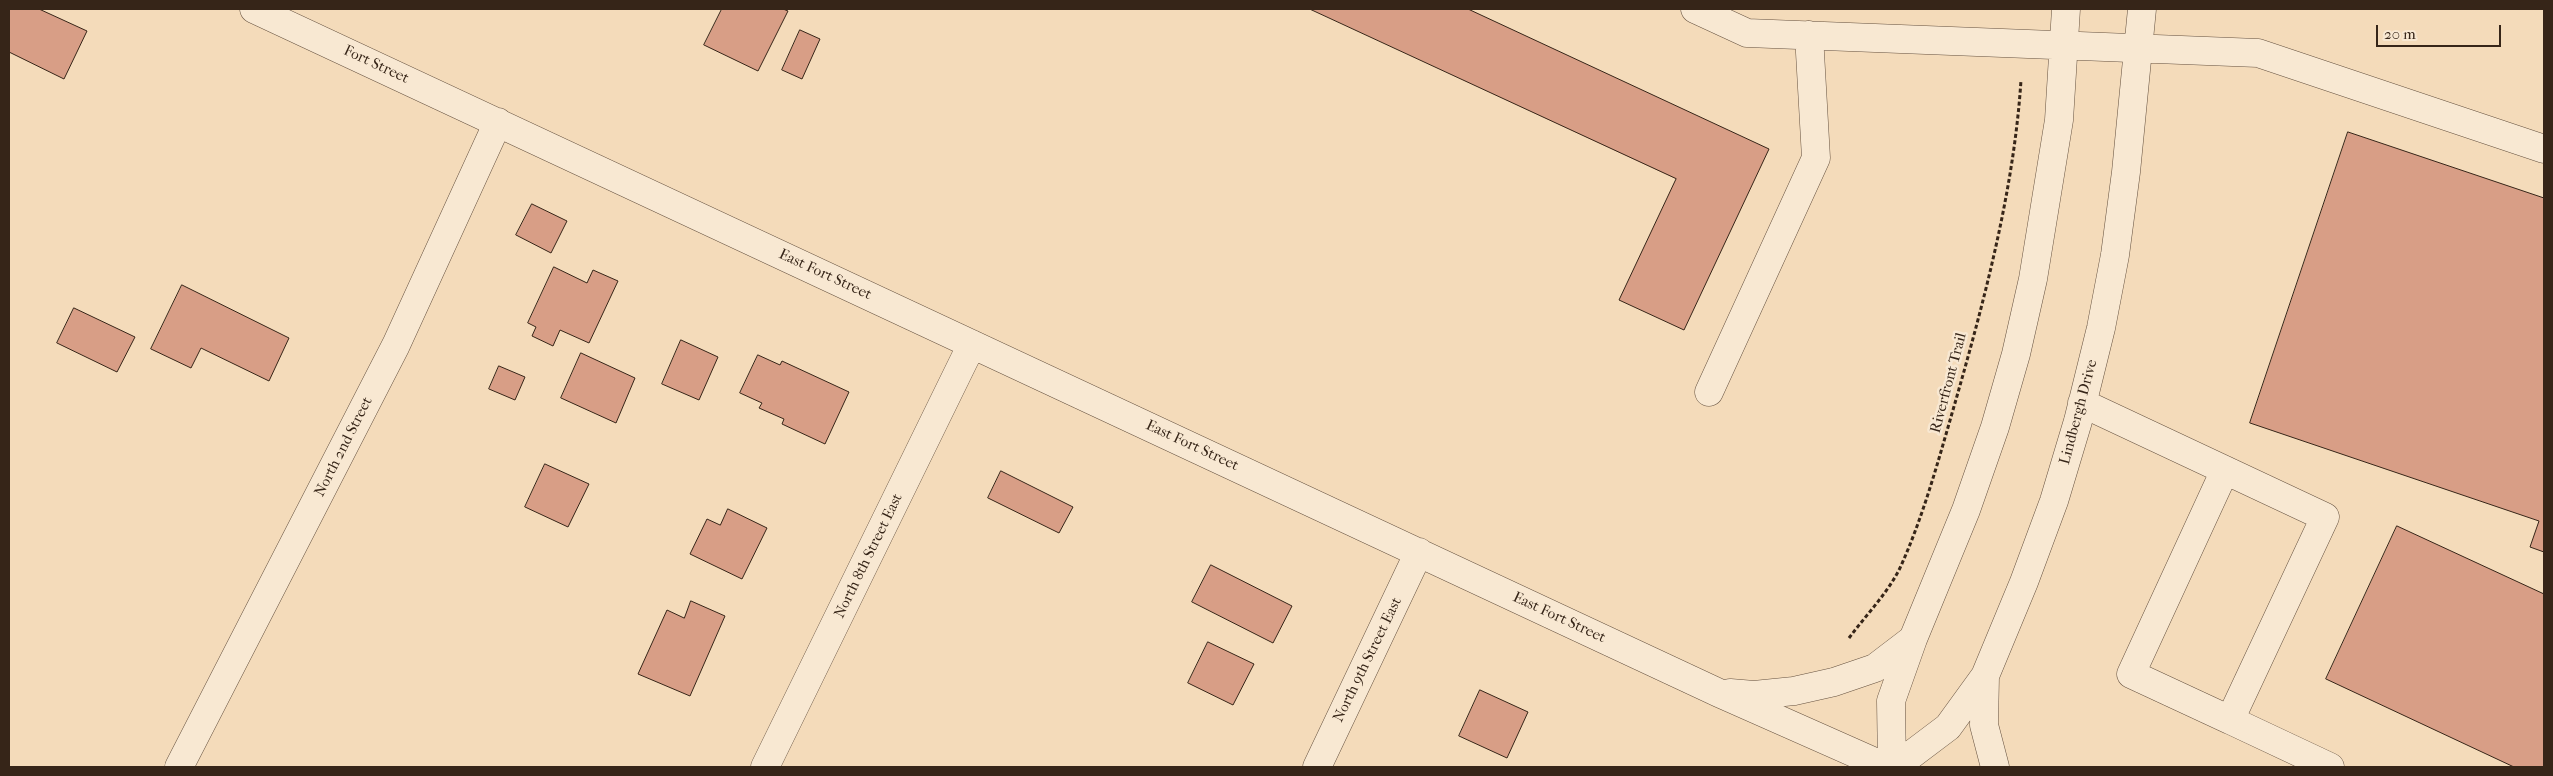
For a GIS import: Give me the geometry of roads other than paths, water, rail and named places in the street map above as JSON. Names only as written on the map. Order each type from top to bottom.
[{"type":"street","name":"Fort Street","points":[[254,9],[498,122]]},
{"type":"street","points":[[1695,9],[1747,33],[2258,53],[2544,149]]},
{"type":"street","name":"Lindbergh Drive","points":[[1894,767],[1891,701],[1913,639],[1966,510],[1995,427],[2016,354],[2033,279],[2059,120],[2066,9]]},
{"type":"street","name":"Lindbergh Drive","points":[[1894,767],[1948,727],[1985,676],[2024,582],[2054,501],[2101,328],[2116,255],[2142,9]]},
{"type":"street","points":[[1709,392],[1816,158],[1809,35]]},
{"type":"street","name":"East Fort Street","points":[[498,122],[1719,693],[1886,767]]},
{"type":"street","name":"North 2nd Street","points":[[179,767],[396,345],[498,122]]},
{"type":"street","name":"North 8th Street East","points":[[765,767],[972,344]]},
{"type":"street","points":[[2082,403],[2325,516],[2230,720]]},
{"type":"street","points":[[2225,470],[2131,674],[2330,767]]},
{"type":"street","name":"North 9th Street East","points":[[1317,767],[1419,552]]},
{"type":"street","points":[[1719,693],[1754,694],[1794,691],[1834,682],[1874,668],[1913,639]]},
{"type":"street","points":[[1985,676],[1984,725],[1995,767]]}]
